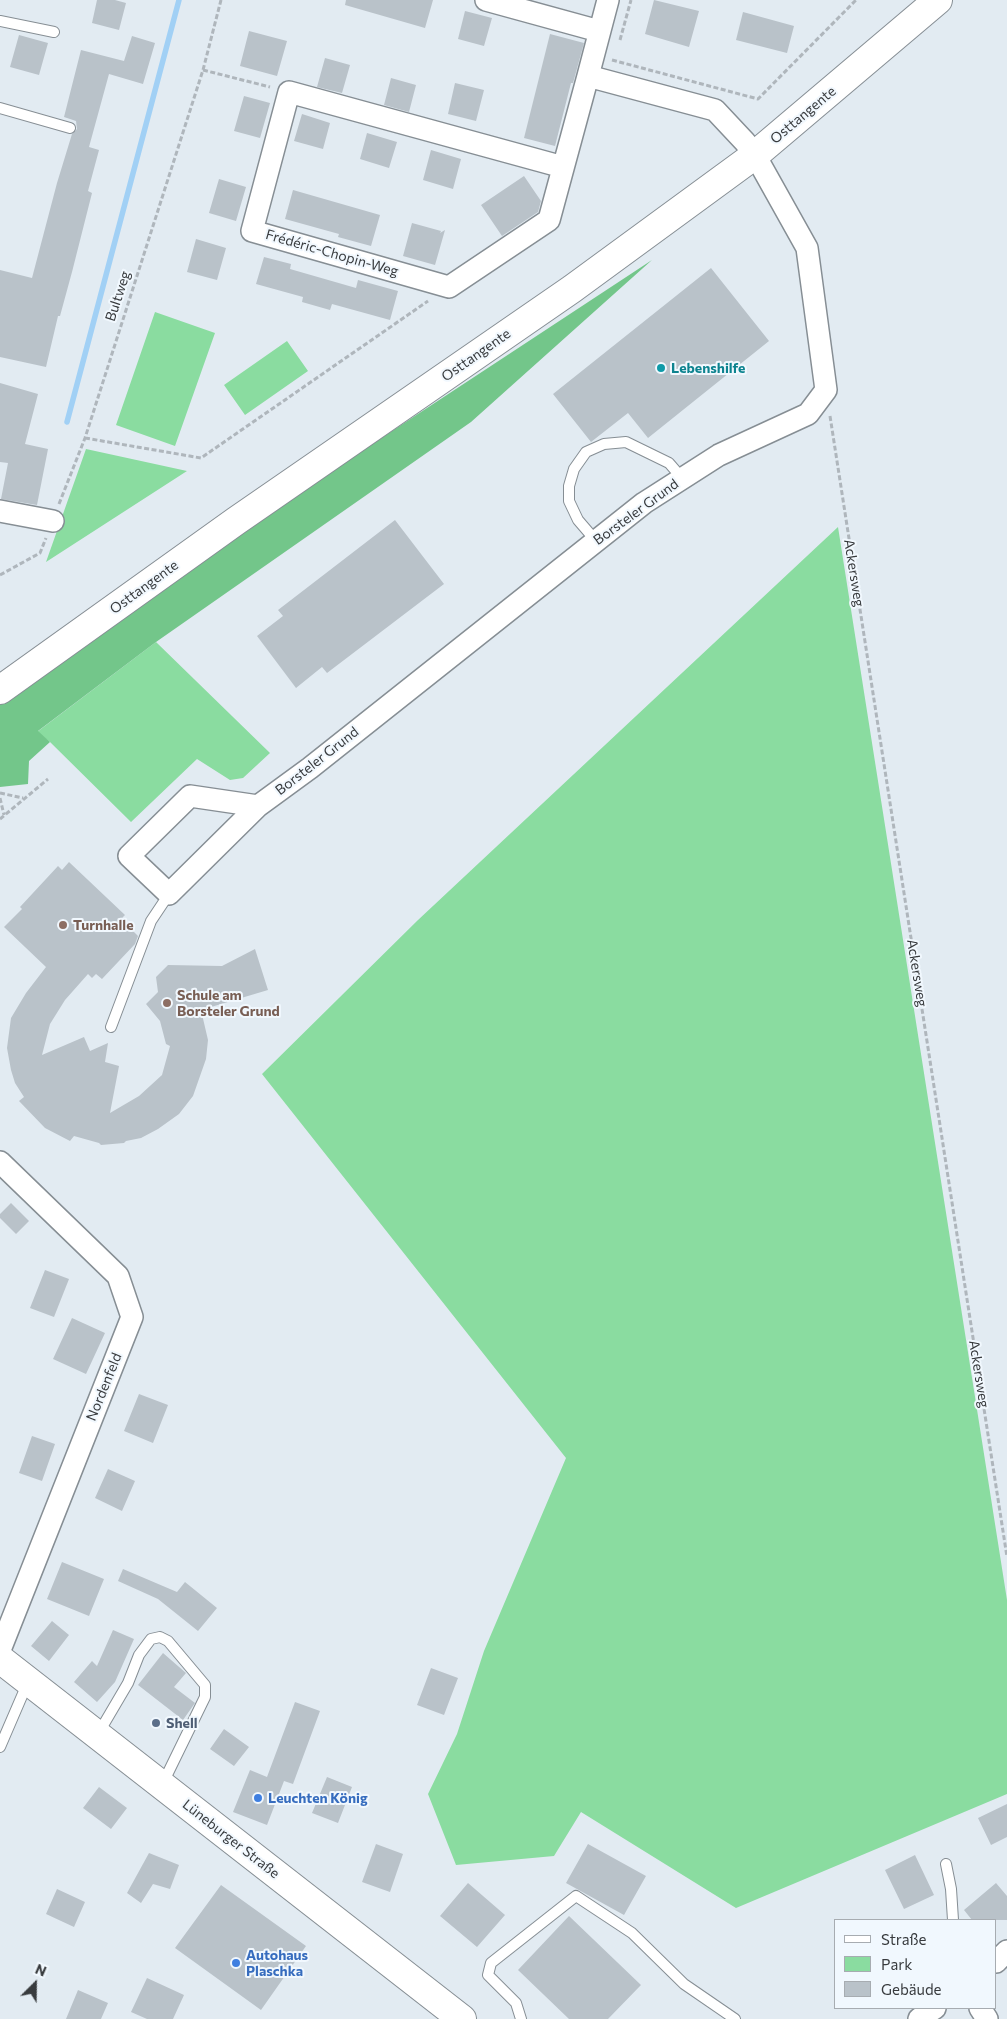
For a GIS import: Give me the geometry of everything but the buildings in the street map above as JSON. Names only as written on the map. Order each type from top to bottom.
[{"type":"main road","name":"Osttangente","points":[[0,690],[236,521],[572,289],[755,155],[938,0]]},
{"type":"main road","name":"Lüneburger Straße","points":[[0,1659],[462,2019]]},
{"type":"street","points":[[486,0],[599,31]]},
{"type":"street","points":[[449,286],[549,220],[608,0]]},
{"type":"street","points":[[589,71],[715,110],[755,155],[807,248],[826,390]]},
{"type":"street","points":[[289,92],[564,167]]},
{"type":"street","name":"Frédéric-Chopin-Weg","points":[[289,92],[252,231],[449,286]]},
{"type":"street","name":"Borsteler Grund","points":[[169,894],[258,806],[310,768],[644,503],[719,455],[808,414],[826,390]]},
{"type":"street","points":[[0,511],[53,520]]},
{"type":"street","points":[[169,894],[129,856],[190,796],[258,806]]},
{"type":"street","name":"Nordenfeld","points":[[0,1162],[118,1276],[132,1316],[0,1650]]},
{"type":"street","points":[[997,1961],[1007,1951]]},
{"type":"street","points":[[919,2019],[934,2009]]},
{"type":"lane","points":[[0,21],[54,32]]},
{"type":"lane","points":[[0,108],[70,128]]},
{"type":"lane","points":[[596,541],[578,520],[569,501],[569,486],[574,469],[586,452],[604,444],[626,442],[669,463],[682,478]]},
{"type":"lane","points":[[111,1027],[151,921],[169,894]]},
{"type":"lane","points":[[97,1734],[128,1683],[139,1655],[150,1639],[160,1637],[168,1641],[205,1685],[205,1697],[162,1785]]},
{"type":"lane","points":[[0,1747],[28,1681]]},
{"type":"lane","points":[[946,1864],[951,1889],[953,1919]]},
{"type":"lane","points":[[521,2019],[516,2003],[488,1975],[491,1963],[576,1896],[632,1933],[684,1984],[735,2019]]},
{"type":"path","name":"Bultweg","points":[[0,574],[40,553],[53,520],[84,438],[203,70],[221,0]]},
{"type":"path","points":[[619,42],[631,0]]},
{"type":"path","points":[[589,71],[614,60],[758,99],[856,0]]},
{"type":"path","points":[[203,70],[289,92]]},
{"type":"path","points":[[84,438],[201,458],[449,286]]},
{"type":"path","name":"Ackersweg","points":[[826,390],[1007,1557]]},
{"type":"path","points":[[0,819],[48,779]]},
{"type":"path","points":[[0,792],[23,798]]},
{"type":"path","points":[[0,798],[4,815]]},
{"type":"green space","points":[[652,260],[471,422],[156,642],[38,731],[50,742],[29,761],[28,784],[0,787],[0,705],[7,699],[123,608]]},
{"type":"green space","points":[[155,312],[215,333],[175,446],[116,425]]},
{"type":"green space","points":[[287,341],[308,371],[245,415],[224,385]]},
{"type":"green space","points":[[86,449],[187,471],[46,562]]},
{"type":"green space","points":[[838,527],[1007,1600],[1007,1794],[736,1908],[581,1812],[554,1856],[456,1865],[428,1794],[457,1734],[484,1651],[566,1458],[262,1074],[418,920]]},
{"type":"green space","points":[[156,642],[270,753],[243,778],[230,780],[197,759],[131,822],[50,742],[37,732]]},
{"type":"waterway","points":[[67,422],[179,0]]},
{"type":"place","name":"Lebenshilfe","points":[[661,368]]},
{"type":"place","name":"Turnhalle","points":[[63,925]]},
{"type":"place","name":"Schule am Borsteler Grund","points":[[167,1003]]},
{"type":"place","name":"Shell","points":[[156,1723]]},
{"type":"place","name":"Leuchten König","points":[[258,1798]]},
{"type":"place","name":"Autohaus Plaschka","points":[[236,1963]]}]
